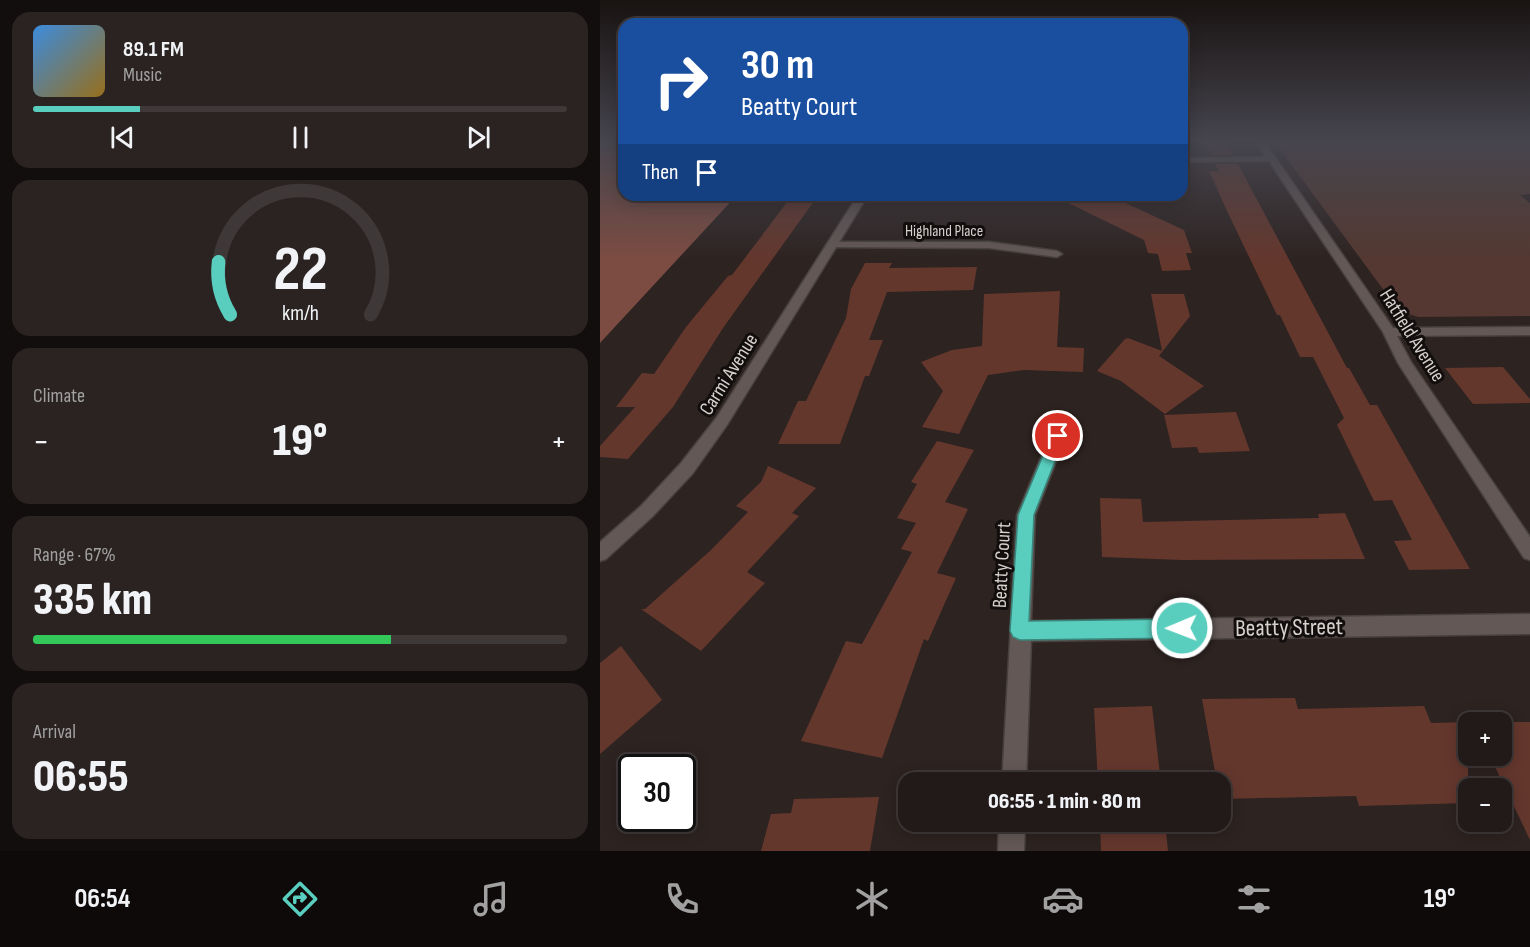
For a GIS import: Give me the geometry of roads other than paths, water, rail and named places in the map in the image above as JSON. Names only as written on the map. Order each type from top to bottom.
[{"type":"street","name":"Hatfield Avenue","points":[[1287,181],[1389,332],[1405,363],[1530,552]]},
{"type":"street","name":"Carmi Avenue","points":[[600,553],[647,511],[687,468],[722,421],[859,201]]},
{"type":"street","name":"Highland Place","points":[[831,245],[989,245],[1057,254]]},
{"type":"street","points":[[1389,332],[1530,331]]},
{"type":"street","name":"Beatty Court","points":[[1020,631],[1026,515],[1058,436]]},
{"type":"street","name":"Beatty Street","points":[[1020,631],[1530,624]]},
{"type":"street","points":[[1014,772],[1020,631]]},
{"type":"street","points":[[1011,851],[1012,832]]}]
